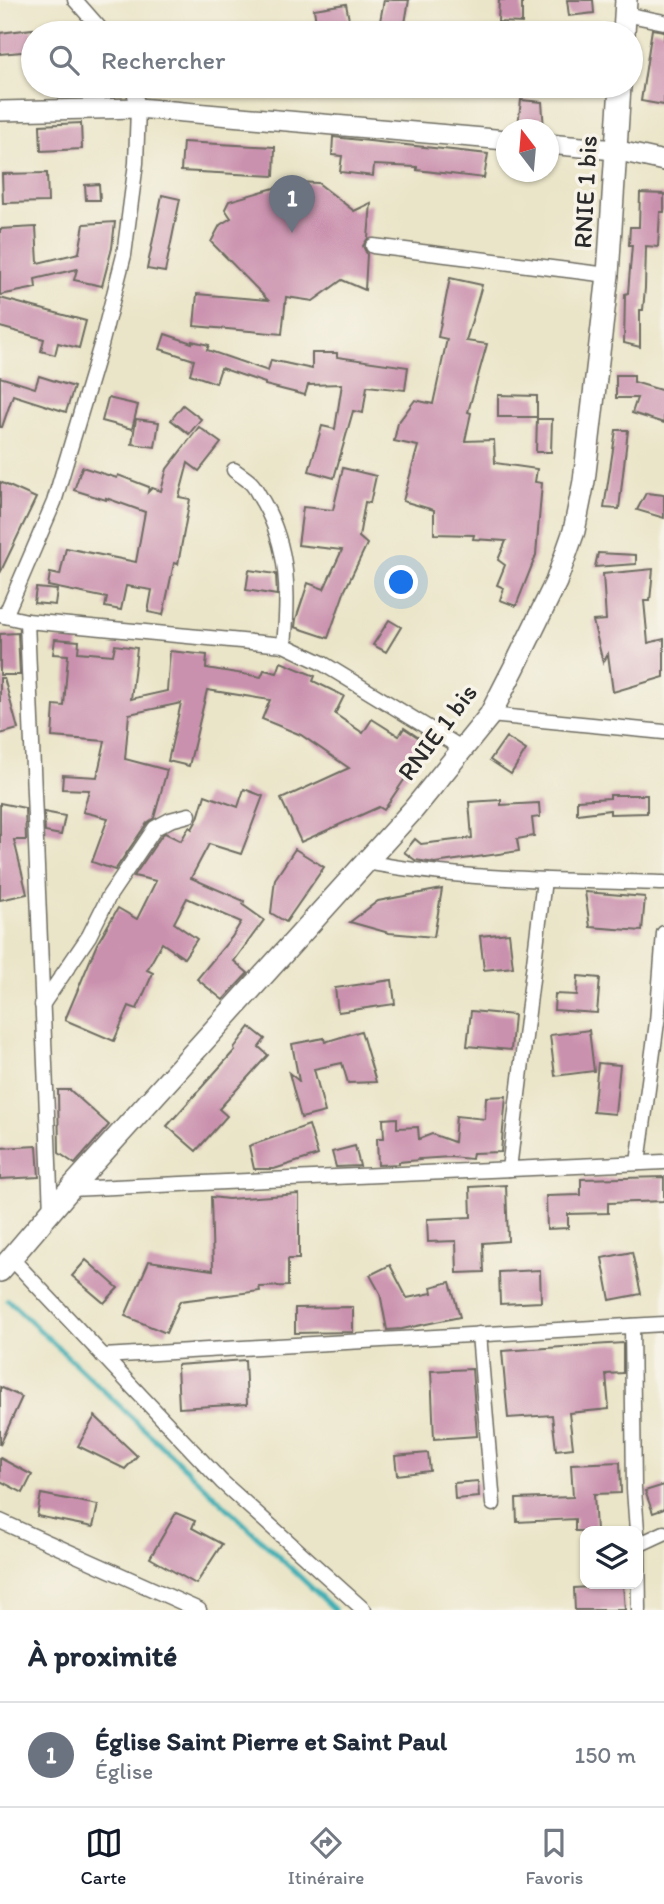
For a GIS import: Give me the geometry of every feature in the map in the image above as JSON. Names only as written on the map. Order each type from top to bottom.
[{"type":"main road","name":"RNIE 1 bis","points":[[6,1265],[70,1189],[413,810],[490,715],[556,582],[573,531],[584,481],[608,275],[619,98]]},
{"type":"street","points":[[75,0],[93,21]]},
{"type":"street","points":[[625,16],[664,22]]},
{"type":"street","points":[[136,98],[138,108],[136,163],[124,255],[101,345],[54,502],[3,616],[27,621],[284,645],[322,663],[463,749]]},
{"type":"street","points":[[0,111],[138,108],[496,139]]},
{"type":"street","points":[[559,145],[615,150],[664,161]]},
{"type":"street","points":[[373,246],[608,275]]},
{"type":"street","points":[[233,470],[252,484],[278,533],[287,572],[284,645]]},
{"type":"street","points":[[27,621],[51,1212]]},
{"type":"street","points":[[490,715],[664,732]]},
{"type":"street","points":[[42,1005],[89,936],[109,896],[155,828],[170,820],[189,815]]},
{"type":"street","points":[[366,862],[462,876],[664,883]]},
{"type":"street","points":[[509,1169],[544,880]]},
{"type":"street","points":[[638,1163],[657,1022],[664,933]]},
{"type":"street","points":[[70,1189],[664,1162]]},
{"type":"street","points":[[6,1265],[103,1356],[222,1482],[364,1610]]},
{"type":"street","points":[[103,1356],[664,1324]]},
{"type":"street","points":[[632,1326],[637,1526]]},
{"type":"street","points":[[479,1334],[493,1504]]},
{"type":"street","points":[[0,1521],[199,1610]]},
{"type":"street","points":[[643,1541],[664,1533]]},
{"type":"street","points":[[639,1589],[639,1610]]},
{"type":"building","points":[[384,0],[409,0],[405,21],[380,21]]},
{"type":"building","points":[[499,0],[522,0],[522,21],[498,21]]},
{"type":"building","points":[[567,0],[593,0],[594,13],[569,16]]},
{"type":"building","points":[[346,4],[349,21],[316,21],[314,9]]},
{"type":"building","points":[[652,29],[664,31],[664,105],[641,101]]},
{"type":"building","points":[[21,30],[21,52],[0,54],[0,33]]},
{"type":"building","points":[[521,100],[542,102],[543,119],[519,119]]},
{"type":"building","points":[[81,123],[82,149],[41,151],[40,125]]},
{"type":"building","points":[[333,137],[488,154],[484,178],[417,170],[417,167],[374,165],[373,176],[340,172],[342,156],[332,155]]},
{"type":"building","points":[[183,142],[275,147],[274,176],[181,171]]},
{"type":"building","points":[[47,173],[48,202],[3,203],[2,174]]},
{"type":"building","points":[[295,182],[318,183],[354,211],[371,203],[368,238],[363,246],[367,254],[365,290],[342,280],[313,301],[286,297],[282,334],[194,326],[197,294],[268,300],[211,242],[220,225],[231,218],[225,209],[229,201]]},
{"type":"building","points":[[99,184],[100,200],[86,200],[85,185]]},
{"type":"building","points":[[640,193],[664,194],[664,212],[660,212],[658,247],[646,246],[643,310],[640,310],[640,347],[624,343],[625,294],[628,293],[632,245],[629,245],[630,227],[639,227]]},
{"type":"building","points":[[162,195],[180,199],[165,272],[147,269]]},
{"type":"building","points":[[115,222],[112,248],[102,286],[74,280],[77,269],[35,279],[36,288],[0,295],[0,229],[36,227],[38,263],[79,253],[84,224]]},
{"type":"building","points":[[450,278],[482,285],[466,341],[487,344],[468,412],[471,413],[465,441],[494,440],[495,463],[537,469],[535,482],[542,483],[536,555],[516,606],[500,600],[504,588],[497,585],[505,565],[498,560],[506,541],[473,539],[474,535],[434,534],[434,510],[403,501],[418,446],[394,441],[398,423],[415,400],[433,404],[447,339],[438,337]]},
{"type":"building","points":[[0,298],[86,321],[79,348],[58,343],[55,355],[41,351],[44,339],[0,327]]},
{"type":"building","points":[[165,334],[192,343],[209,345],[207,350],[268,371],[271,360],[312,369],[312,353],[337,353],[337,357],[408,367],[405,390],[367,386],[363,413],[353,411],[334,478],[309,471],[322,426],[335,429],[342,384],[308,385],[305,395],[265,385],[221,368],[216,383],[190,374],[194,360],[160,349]]},
{"type":"building","points":[[616,375],[634,375],[634,382],[664,391],[664,423],[632,413],[637,398],[616,398]]},
{"type":"building","points":[[39,376],[74,387],[66,412],[13,395],[0,427],[0,377],[35,388]]},
{"type":"building","points":[[498,395],[537,396],[537,417],[498,417]]},
{"type":"building","points":[[108,398],[138,405],[132,429],[102,421]]},
{"type":"building","points":[[183,405],[201,419],[189,434],[171,420]]},
{"type":"building","points":[[136,419],[159,422],[155,447],[132,444]]},
{"type":"building","points":[[537,419],[552,419],[551,452],[536,452]]},
{"type":"building","points":[[199,427],[221,443],[199,471],[188,463],[179,497],[190,499],[178,564],[174,563],[163,615],[148,612],[152,590],[126,586],[121,610],[105,607],[107,598],[48,586],[50,573],[60,575],[66,548],[136,562],[145,512],[74,490],[82,467],[117,478],[118,475],[149,487],[148,492],[152,488],[161,491],[167,469]]},
{"type":"building","points":[[616,430],[628,430],[619,509],[604,508]]},
{"type":"building","points":[[343,468],[376,476],[370,503],[365,502],[359,537],[367,544],[345,590],[328,638],[295,627],[296,619],[308,583],[324,589],[342,550],[298,545],[303,507],[333,510]]},
{"type":"building","points":[[0,482],[36,498],[0,573]]},
{"type":"building","points":[[646,493],[664,495],[664,518],[637,510]]},
{"type":"building","points":[[598,553],[636,555],[636,564],[595,567]]},
{"type":"building","points":[[653,569],[650,601],[644,601],[648,643],[664,639],[664,677],[613,692],[608,654],[603,663],[593,621],[606,620],[603,574]]},
{"type":"building","points":[[249,570],[276,574],[277,595],[246,590]]},
{"type":"building","points":[[36,588],[57,590],[55,605],[34,603]]},
{"type":"building","points":[[389,620],[401,627],[386,652],[373,645]]},
{"type":"building","points":[[18,633],[20,675],[0,675],[0,634]]},
{"type":"building","points":[[55,639],[79,641],[78,652],[113,655],[115,645],[137,648],[131,699],[167,691],[170,651],[207,655],[206,668],[261,677],[264,670],[277,673],[281,662],[315,676],[313,681],[344,696],[335,714],[363,733],[372,719],[399,736],[404,728],[428,744],[384,810],[379,807],[301,842],[281,799],[349,768],[301,735],[262,719],[270,700],[207,690],[189,766],[168,761],[181,703],[129,714],[125,759],[167,770],[154,818],[147,823],[115,870],[92,862],[108,818],[83,812],[89,790],[62,789],[63,775],[97,777],[105,741],[52,737],[54,705],[64,706],[68,655],[53,654]]},
{"type":"building","points":[[0,678],[4,678],[18,729],[0,734]]},
{"type":"building","points":[[506,737],[526,750],[511,774],[490,760]]},
{"type":"building","points":[[244,789],[263,796],[241,854],[209,844],[191,878],[244,901],[243,905],[264,920],[234,961],[248,973],[223,1000],[197,979],[241,922],[187,898],[174,923],[197,939],[184,958],[162,943],[147,970],[153,973],[137,1009],[129,1006],[114,1041],[65,1020],[97,944],[118,908],[137,919],[156,881],[134,876],[162,835],[165,833],[181,841],[198,818],[205,795],[238,807]]},
{"type":"building","points":[[610,795],[647,795],[647,813],[610,814],[610,810],[577,814],[577,800],[610,798]]},
{"type":"building","points":[[501,800],[501,805],[539,803],[540,817],[532,818],[534,836],[517,839],[519,851],[435,863],[415,860],[404,852],[415,839],[421,844],[472,838],[469,802]]},
{"type":"building","points":[[0,803],[25,808],[26,840],[14,840],[27,894],[0,900]]},
{"type":"building","points":[[44,812],[65,816],[61,835],[45,832]]},
{"type":"building","points":[[295,849],[324,867],[286,922],[271,913],[275,879]]},
{"type":"building","points":[[442,889],[434,937],[389,933],[350,922],[378,901]]},
{"type":"building","points":[[585,892],[645,897],[642,931],[590,927]]},
{"type":"building","points":[[509,933],[513,967],[484,970],[480,936]]},
{"type":"building","points":[[578,976],[600,978],[597,1013],[554,1010],[555,994],[577,995]]},
{"type":"building","points":[[392,980],[395,1004],[338,1012],[335,988]]},
{"type":"building","points":[[471,1011],[514,1015],[511,1050],[467,1046]]},
{"type":"building","points":[[250,1027],[265,1039],[259,1047],[268,1055],[219,1109],[227,1116],[196,1151],[167,1126],[235,1050]]},
{"type":"building","points":[[589,1030],[594,1071],[555,1076],[550,1035]]},
{"type":"building","points":[[361,1031],[376,1082],[348,1083],[342,1063],[314,1069],[325,1112],[301,1118],[289,1073],[299,1081],[292,1044],[324,1038],[325,1042]]},
{"type":"building","points":[[598,1063],[620,1065],[615,1114],[593,1112]]},
{"type":"building","points":[[58,1090],[70,1090],[109,1125],[75,1164],[59,1153]]},
{"type":"building","points":[[506,1096],[501,1152],[473,1153],[472,1159],[450,1157],[378,1165],[377,1138],[384,1138],[383,1119],[397,1118],[397,1128],[418,1127],[419,1139],[432,1134],[454,1142],[456,1116],[485,1119],[486,1097]]},
{"type":"building","points":[[309,1125],[318,1155],[274,1169],[254,1169],[249,1146]]},
{"type":"building","points":[[37,1146],[39,1177],[0,1179],[0,1148]]},
{"type":"building","points":[[355,1146],[360,1166],[336,1167],[332,1152]]},
{"type":"building","points":[[664,1177],[664,1201],[608,1203],[608,1213],[568,1214],[568,1228],[547,1229],[546,1196],[581,1195],[581,1179]]},
{"type":"building","points":[[506,1185],[508,1241],[483,1243],[484,1272],[457,1273],[456,1241],[428,1242],[427,1219],[471,1217],[470,1187]]},
{"type":"building","points":[[299,1194],[299,1259],[288,1259],[288,1286],[259,1287],[260,1291],[180,1301],[166,1333],[125,1316],[149,1261],[213,1270],[211,1197],[228,1199]]},
{"type":"building","points":[[632,1252],[641,1294],[610,1300],[602,1258]]},
{"type":"building","points":[[86,1260],[118,1288],[104,1303],[72,1276]]},
{"type":"building","points":[[390,1265],[407,1298],[432,1293],[431,1287],[450,1282],[460,1317],[387,1330],[380,1293],[370,1275]]},
{"type":"building","points":[[540,1270],[541,1302],[500,1304],[499,1272]]},
{"type":"building","points":[[353,1307],[353,1332],[295,1333],[295,1308]]},
{"type":"building","points":[[623,1343],[623,1373],[606,1374],[609,1409],[569,1413],[573,1448],[556,1450],[552,1415],[508,1418],[502,1351]]},
{"type":"building","points":[[245,1360],[247,1404],[179,1408],[177,1365]]},
{"type":"building","points":[[472,1369],[477,1436],[434,1439],[431,1371]]},
{"type":"building","points":[[0,1387],[22,1397],[0,1445]]},
{"type":"building","points":[[95,1416],[137,1456],[125,1469],[78,1446]]},
{"type":"building","points":[[428,1453],[430,1471],[397,1475],[395,1456]]},
{"type":"building","points":[[0,1458],[32,1475],[23,1493],[0,1481]]},
{"type":"building","points":[[620,1462],[621,1493],[594,1494],[596,1526],[580,1526],[580,1531],[575,1531],[575,1519],[517,1522],[516,1499],[573,1497],[571,1464]]},
{"type":"building","points":[[478,1481],[479,1497],[455,1499],[454,1483]]},
{"type":"building","points":[[664,1485],[664,1509],[653,1513],[645,1491]]},
{"type":"building","points":[[41,1494],[98,1505],[93,1527],[37,1516]]},
{"type":"building","points":[[176,1513],[195,1521],[192,1528],[222,1544],[196,1584],[150,1558]]},
{"type":"building","points":[[574,1588],[623,1589],[625,1610],[575,1610]]},
{"type":"waterway","points":[[8,1300],[335,1610]]},
{"type":"place","name":"Église Saint Pierre et Saint Paul","points":[[292,233]]}]
